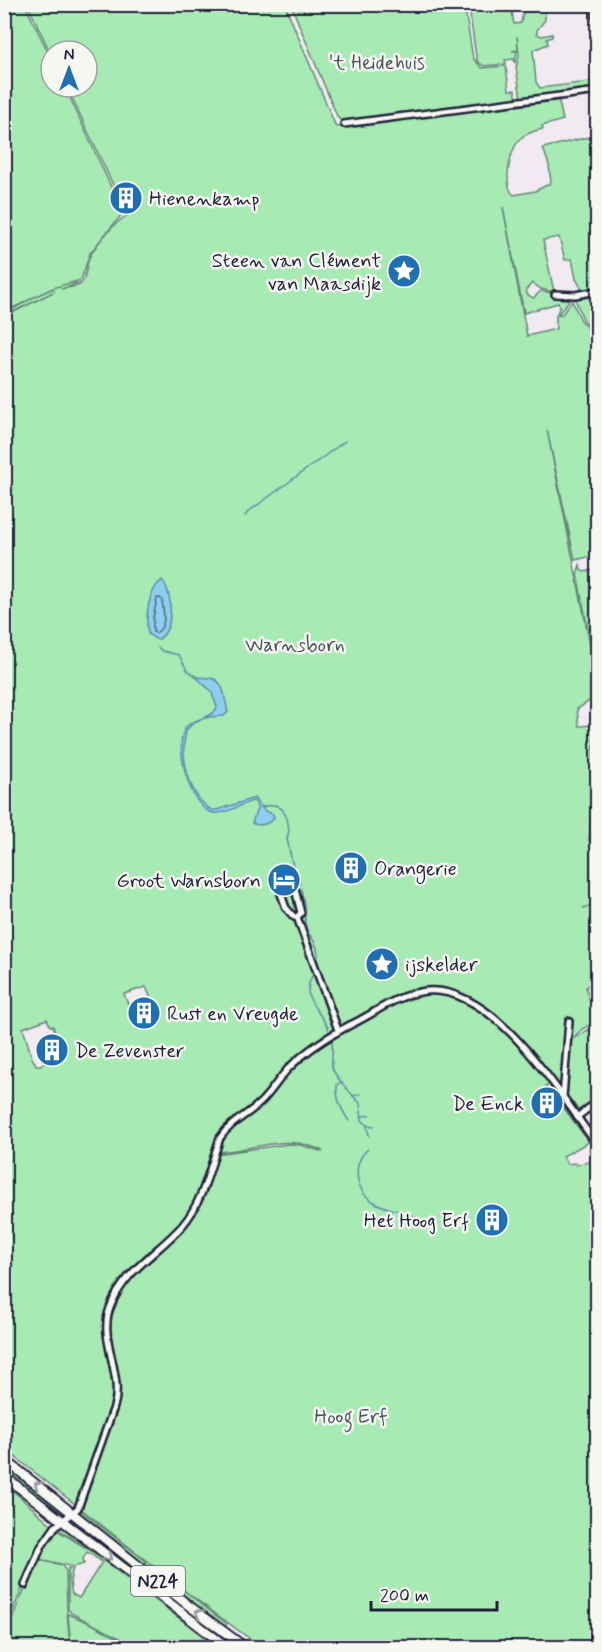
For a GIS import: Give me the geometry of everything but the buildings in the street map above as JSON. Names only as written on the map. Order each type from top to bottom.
[{"type":"main road","name":"N224","points":[[4,1459],[188,1605],[246,1647]]},
{"type":"main road","name":"N224","points":[[4,1476],[228,1647]]},
{"type":"street","points":[[594,4],[597,30]]},
{"type":"street","points":[[344,124],[597,91]]},
{"type":"street","points":[[555,294],[576,295],[597,291]]},
{"type":"street","points":[[297,917],[301,910],[295,889],[281,894],[290,914],[297,917],[338,1030]]},
{"type":"street","points":[[25,1585],[41,1547],[62,1521],[79,1506],[117,1396],[108,1338],[108,1313],[113,1301],[137,1267],[181,1227],[191,1214],[225,1130],[261,1102],[294,1063],[338,1030],[402,997],[423,991],[445,991],[469,1000],[508,1029],[597,1146]]},
{"type":"street","points":[[563,1099],[569,1021]]},
{"type":"street","points":[[553,1086],[564,1085]]},
{"type":"street","points":[[577,1117],[597,1101]]},
{"type":"green space","points":[[5,5],[25,5],[42,39],[39,39],[39,99],[71,99],[123,213],[90,253],[81,280],[53,288],[5,312]]},
{"type":"green space","name":"Warnsborn","points":[[28,5],[285,5],[336,127],[480,108],[484,112],[484,107],[558,97],[563,120],[542,126],[543,129],[525,135],[516,144],[508,176],[508,184],[514,195],[535,191],[551,183],[549,165],[543,148],[597,135],[597,290],[583,291],[576,279],[572,259],[565,260],[559,237],[543,240],[554,292],[541,289],[532,283],[526,290],[527,294],[533,298],[541,291],[571,298],[559,313],[557,313],[560,306],[558,303],[524,313],[503,207],[527,336],[556,329],[556,315],[562,314],[572,301],[582,322],[597,337],[597,555],[575,560],[547,430],[597,679],[597,696],[577,709],[579,726],[594,725],[589,842],[597,771],[597,904],[583,908],[597,905],[597,979],[586,987],[597,1021],[582,1029],[572,1039],[592,1028],[597,1033],[597,1099],[577,1114],[565,1098],[565,1086],[553,1083],[518,1038],[515,1039],[550,1083],[547,1089],[552,1088],[556,1092],[555,1096],[589,1142],[563,1156],[567,1164],[575,1163],[576,1165],[597,1160],[597,1647],[261,1647],[182,1589],[80,1508],[118,1396],[109,1338],[111,1307],[138,1268],[182,1227],[192,1214],[216,1154],[289,1144],[323,1152],[310,1146],[298,1143],[277,1143],[215,1152],[191,1213],[181,1226],[136,1267],[109,1306],[107,1339],[116,1396],[79,1504],[76,1505],[5,1449],[4,317],[55,291],[5,316],[4,314],[62,285],[80,283],[61,289],[80,285],[85,277],[89,258],[96,246],[127,215],[73,99],[99,99],[99,39],[44,39]],"holes":[[[146,987],[161,1021],[138,1029],[124,994]],[[47,1019],[50,1026],[53,1026],[63,1056],[37,1066],[32,1058],[23,1028]]]},
{"type":"green space","name":"'t Heidehuis","points":[[291,5],[471,5],[466,6],[465,10],[473,58],[482,68],[506,66],[509,90],[515,90],[517,99],[342,123],[337,116]]},
{"type":"green space","points":[[511,5],[514,24],[521,23],[523,12],[533,9],[533,6],[553,5],[553,9],[545,11],[545,20],[537,30],[537,34],[542,36],[552,34],[552,37],[547,39],[548,44],[533,50],[536,82],[540,88],[597,81],[597,89],[521,99],[516,67],[519,55],[517,36],[518,50],[512,51],[517,51],[515,63],[514,59],[505,60],[506,64],[484,66],[478,62],[476,56],[469,8]]},
{"type":"green space","points":[[597,292],[597,335],[584,321],[575,299],[578,296]]},
{"type":"green space","points":[[580,565],[584,572],[597,569],[597,674],[577,574]]},
{"type":"green space","points":[[4,1462],[69,1513],[64,1518],[5,1473]]},
{"type":"green space","points":[[5,1484],[53,1526],[35,1557],[5,1630]]},
{"type":"green space","points":[[80,1510],[227,1624],[225,1627],[80,1514]]},
{"type":"green space","points":[[71,1515],[242,1647],[232,1647],[65,1520]]},
{"type":"green space","points":[[58,1529],[67,1529],[224,1647],[219,1647],[89,1548]]},
{"type":"green space","points":[[57,1530],[88,1549],[217,1647],[137,1647],[71,1613],[68,1609],[68,1568],[73,1569],[70,1582],[72,1594],[79,1598],[102,1562],[87,1552],[83,1559],[84,1564],[74,1567],[39,1559],[39,1553]]},
{"type":"green space","points":[[36,1561],[62,1565],[66,1571],[70,1647],[5,1648],[5,1636]]},
{"type":"green space","points":[[68,1614],[92,1624],[135,1647],[71,1647]]},
{"type":"water","points":[[162,580],[168,593],[170,611],[167,629],[157,640],[148,634],[147,612],[153,591]]},
{"type":"water","points":[[196,677],[212,678],[219,682],[228,712],[224,716],[208,717],[198,721],[186,731],[185,763],[191,785],[203,803],[211,810],[254,798],[265,811],[273,814],[274,818],[267,823],[258,825],[252,823],[257,809],[253,801],[228,811],[213,813],[205,809],[191,790],[183,763],[184,730],[191,723],[211,714],[217,707],[211,691]]},
{"type":"waterway","points":[[245,516],[345,441]]},
{"type":"waterway","points":[[158,647],[162,651],[179,655],[187,670],[198,678]]},
{"type":"waterway","points":[[260,807],[275,805],[282,809],[287,818],[289,830],[287,839],[294,871],[300,884]]},
{"type":"waterway","points":[[301,889],[305,909]]},
{"type":"waterway","points":[[305,916],[307,929],[317,948],[317,963]]},
{"type":"waterway","points":[[314,973],[309,982],[309,997],[329,1030]]},
{"type":"waterway","points":[[331,1038],[332,1067],[340,1081],[360,1103],[362,1120],[367,1125],[369,1136]]},
{"type":"waterway","points":[[341,1082],[337,1085],[338,1099],[349,1121]]},
{"type":"waterway","points":[[353,1096],[360,1094]]},
{"type":"waterway","points":[[362,1116],[370,1115]]},
{"type":"waterway","points":[[367,1125],[374,1126]]},
{"type":"waterway","points":[[368,1149],[357,1169],[359,1184],[368,1197],[378,1204],[413,1216],[436,1228]]},
{"type":"waterway","points":[[4,1430],[8,1431]]},
{"type":"place","name":"Hienenkamp","points":[[126,198]]},
{"type":"place","name":"Steen van Clément van Maasdijk","points":[[404,271]]},
{"type":"place","name":"Orangerie","points":[[351,868]]},
{"type":"place","name":"Groot Warnsborn","points":[[284,880]]},
{"type":"place","name":"ijskelder","points":[[382,964]]},
{"type":"place","name":"Rust en Vreugde","points":[[144,1013]]},
{"type":"place","name":"De Zevenster","points":[[52,1050]]},
{"type":"place","name":"De Enck","points":[[547,1103]]},
{"type":"place","name":"Het Hoog Erf","points":[[492,1220]]},
{"type":"park label","name":"Hoog Erf","points":[[351,1416]]}]
